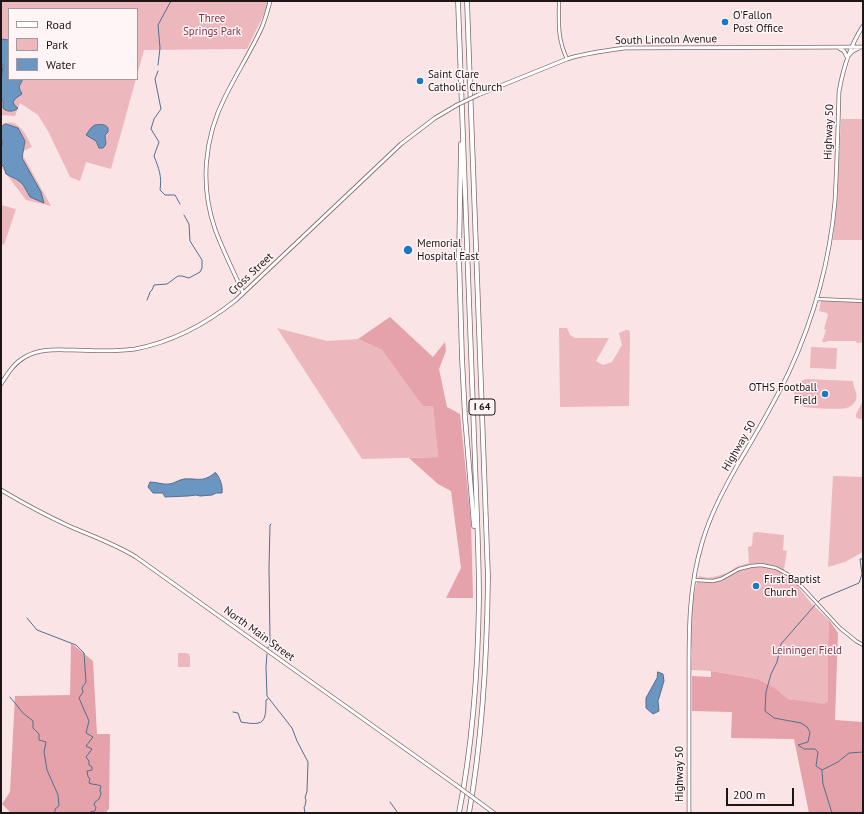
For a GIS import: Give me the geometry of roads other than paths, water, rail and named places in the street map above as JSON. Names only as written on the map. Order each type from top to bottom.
[{"type":"highway","name":"I 64","points":[[458,1],[479,598],[474,702],[460,813]]},
{"type":"highway","name":"I 64","points":[[467,1],[488,577],[487,633],[483,704],[469,813]]},
{"type":"highway","points":[[462,121],[459,250],[462,358],[465,417],[474,524],[476,582],[479,598]]},
{"type":"main road","points":[[243,293],[221,246],[215,228],[207,193],[206,162],[210,137],[216,118],[224,98],[261,27],[270,1]]},
{"type":"main road","name":"Highway 50","points":[[689,813],[689,628],[690,600],[693,580],[702,542],[710,519],[728,482],[779,393],[805,336],[817,299],[824,273],[835,202],[839,92],[847,57],[863,26]]},
{"type":"main road","points":[[838,48],[844,51],[847,57],[854,50],[863,47]]},
{"type":"main road","name":"South Lincoln Avenue","points":[[478,95],[567,59],[580,55],[624,48],[863,47]]},
{"type":"main road","name":"Cross Street","points":[[1,384],[18,362],[26,356],[39,352],[48,350],[110,351],[134,349],[175,337],[208,321],[220,313],[243,293],[401,144],[435,118],[478,95]]},
{"type":"main road","name":"North Main Street","points":[[1,490],[36,510],[115,545],[136,557],[494,813]]},
{"type":"street","points":[[559,1],[560,43],[567,59]]},
{"type":"street","points":[[817,299],[863,301]]},
{"type":"street","points":[[693,580],[713,581],[721,579],[739,569],[751,566],[761,565],[776,568],[789,575],[840,628],[863,645]]},
{"type":"water","points":[[1,39],[8,40],[8,80],[23,80],[20,86],[22,94],[13,102],[18,108],[12,111],[8,111],[3,108],[1,81],[3,66],[1,62]]},
{"type":"water","points":[[6,124],[18,128],[25,141],[22,158],[41,192],[44,203],[30,197],[21,183],[6,174],[4,167],[1,164],[1,148],[3,142],[1,139],[1,127]]},
{"type":"water","points":[[99,124],[108,128],[108,132],[105,135],[106,143],[103,148],[99,148],[96,141],[86,135],[95,125]]},
{"type":"water","points":[[215,473],[221,482],[222,493],[200,496],[165,497],[163,493],[153,493],[148,487],[150,482],[171,484],[184,479],[207,478]]},
{"type":"water","points":[[658,672],[663,674],[664,681],[658,701],[659,711],[653,714],[646,708],[646,698],[657,678]]},
{"type":"waterway","points":[[158,65],[160,48],[158,25],[171,1]]},
{"type":"waterway","points":[[158,71],[155,79],[161,109],[154,119],[151,129],[159,142],[154,156],[160,173],[160,190],[165,195],[175,195],[180,204]]},
{"type":"waterway","points":[[147,300],[154,285],[167,284],[178,276],[189,278],[200,272],[202,268],[202,260],[190,241],[189,224],[184,215]]},
{"type":"waterway","points":[[268,648],[270,641],[269,568],[271,524]]},
{"type":"waterway","points":[[818,602],[821,599],[859,583],[862,574],[860,559],[863,559]]},
{"type":"waterway","points":[[815,605],[781,644],[777,662],[771,674],[766,692],[765,711],[774,718],[801,723],[807,727],[810,732],[808,742],[798,745],[804,749],[815,749],[818,752],[816,766],[822,770]]},
{"type":"waterway","points":[[27,618],[37,630],[76,645],[84,653],[86,682],[82,688],[83,692],[79,698],[89,721],[86,733],[93,737],[86,746],[92,749],[86,757],[89,761],[89,765],[92,767],[92,770],[87,771],[90,779],[89,783],[101,786],[101,794],[94,805],[96,807],[95,811],[89,813]]},
{"type":"waterway","points":[[267,654],[267,696],[292,728],[308,762],[307,791],[304,807],[305,813]]},
{"type":"waterway","points":[[10,697],[23,713],[33,721],[33,728],[39,734],[39,740],[46,742],[44,752],[47,770],[58,795],[59,806],[55,809],[55,813]]},
{"type":"waterway","points":[[233,712],[238,713],[241,722],[259,723],[264,718],[266,700],[268,699]]},
{"type":"waterway","points":[[822,770],[838,762],[849,753],[863,752]]},
{"type":"waterway","points":[[822,771],[823,784],[832,813]]},
{"type":"waterway","points":[[390,802],[398,813]]},
{"type":"place","name":"O'Fallon Post Office","points":[[725,22]]},
{"type":"place","name":"Saint Clare Catholic Church","points":[[420,81]]},
{"type":"place","name":"Memorial Hospital East","points":[[408,250]]},
{"type":"place","name":"OTHS Football Field","points":[[825,394]]},
{"type":"place","name":"First Baptist Church","points":[[756,586]]},
{"type":"park label","name":"Three Springs Park","points":[[212,25]]},
{"type":"park label","name":"Leininger Field","points":[[807,651]]}]
